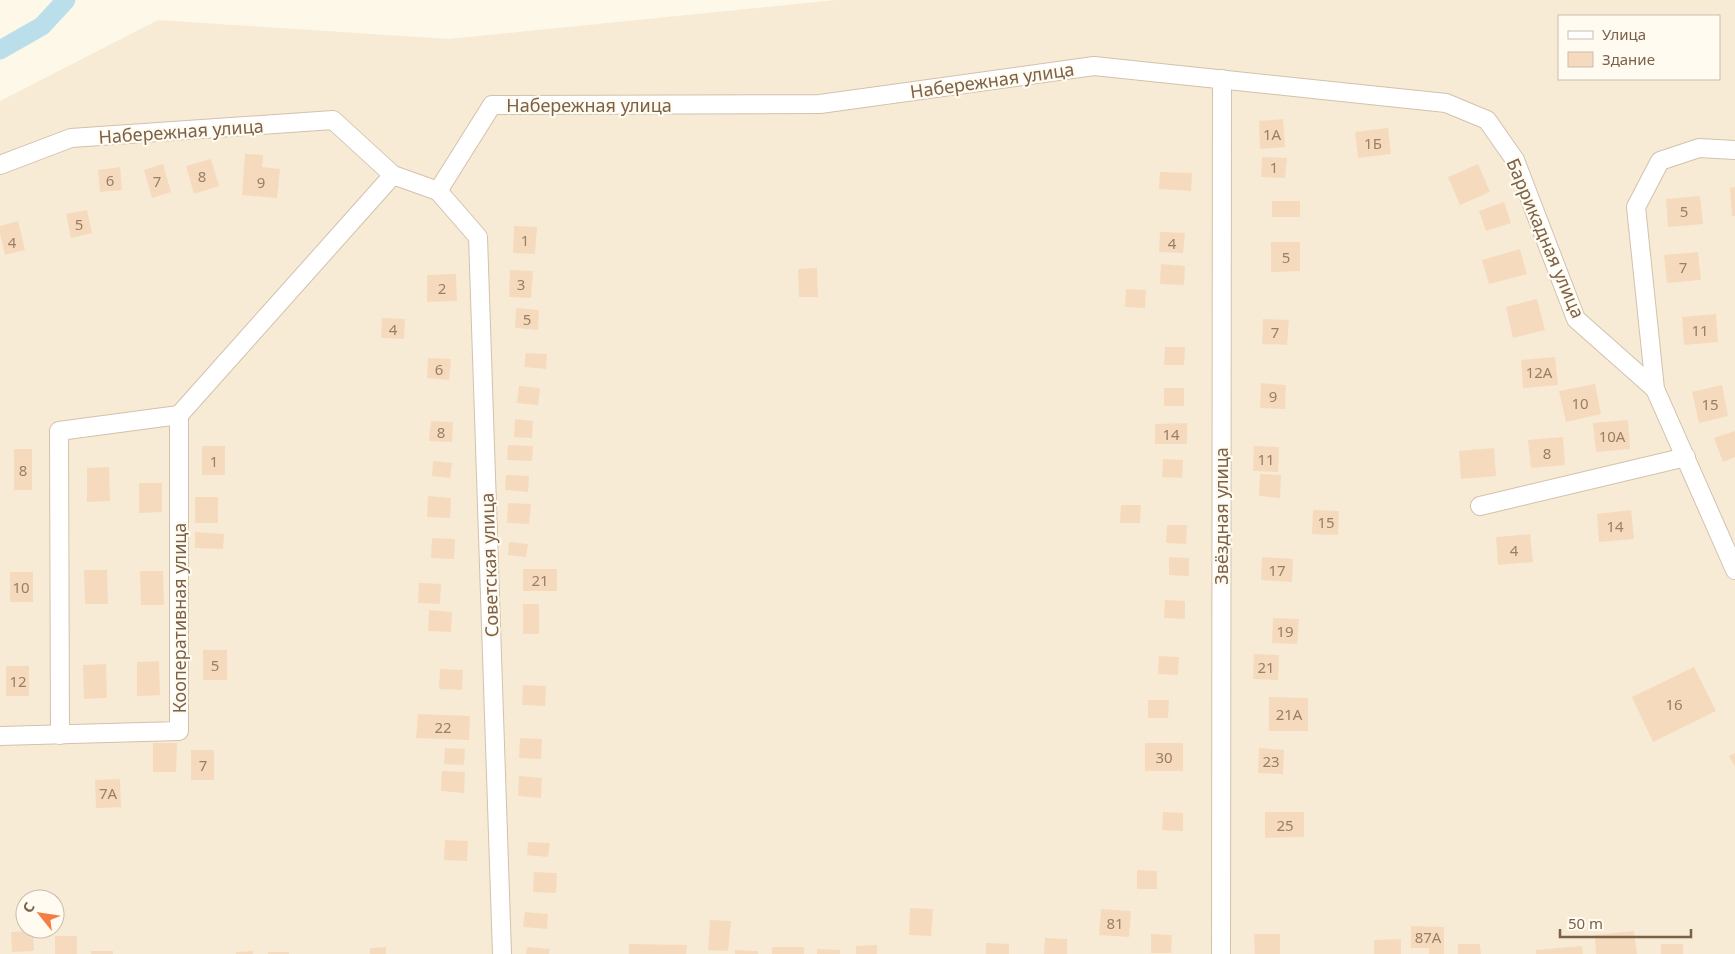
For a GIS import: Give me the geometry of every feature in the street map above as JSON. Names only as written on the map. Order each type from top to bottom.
[{"type":"street","name":"Набережная улица","points":[[0,165],[71,138],[333,120],[393,175],[438,191],[492,105],[820,104],[1094,66],[1222,79]]},
{"type":"street","name":"Баррикадная улица","points":[[1222,79],[1446,103],[1487,120],[1515,160],[1576,319],[1655,389]]},
{"type":"street","name":"Звёздная улица","points":[[1221,954],[1222,79]]},
{"type":"street","name":"Баррикадная улица","points":[[1735,150],[1699,148],[1660,161],[1636,207],[1655,389],[1735,570]]},
{"type":"street","points":[[60,735],[59,431],[179,415],[393,175]]},
{"type":"street","name":"Советская улица","points":[[438,191],[478,237],[502,954]]},
{"type":"street","name":"Кооперативная улица","points":[[0,736],[179,732],[179,415]]},
{"type":"street","points":[[1480,506],[1686,457]]},
{"type":"shaded area","points":[[836,0],[1735,0],[1735,954],[0,954],[0,101],[158,20],[449,39]]},
{"type":"building","points":[[1283,119],[1285,147],[1260,149],[1259,121]]},
{"type":"building","points":[[1388,128],[1391,154],[1358,158],[1355,132]]},
{"type":"building","points":[[245,154],[263,155],[262,167],[280,169],[277,198],[242,195]]},
{"type":"building","points":[[1262,157],[1287,158],[1285,178],[1261,177]]},
{"type":"building","points":[[211,159],[219,186],[194,194],[186,166]]},
{"type":"building","points":[[163,164],[171,192],[152,198],[144,170]]},
{"type":"building","points":[[1478,164],[1490,192],[1460,205],[1448,177]]},
{"type":"building","points":[[120,167],[122,190],[100,192],[98,170]]},
{"type":"building","points":[[1160,172],[1192,173],[1191,191],[1159,189]]},
{"type":"building","points":[[1735,187],[1735,216],[1732,216],[1730,188]]},
{"type":"building","points":[[1700,196],[1703,224],[1668,227],[1666,199]]},
{"type":"building","points":[[1272,201],[1300,201],[1300,217],[1272,217]]},
{"type":"building","points":[[1504,202],[1511,223],[1486,231],[1479,211]]},
{"type":"building","points":[[87,210],[92,233],[71,238],[66,214]]},
{"type":"building","points":[[18,221],[25,250],[5,255],[0,226]]},
{"type":"building","points":[[514,226],[537,227],[535,254],[513,253]]},
{"type":"building","points":[[1160,232],[1185,233],[1183,253],[1159,252]]},
{"type":"building","points":[[1271,242],[1300,242],[1300,271],[1271,272]]},
{"type":"building","points":[[1520,249],[1527,274],[1489,284],[1482,260]]},
{"type":"building","points":[[1698,252],[1701,280],[1667,283],[1664,255]]},
{"type":"building","points":[[1161,264],[1185,266],[1184,285],[1160,284]]},
{"type":"building","points":[[817,268],[818,297],[799,297],[798,269]]},
{"type":"building","points":[[510,270],[533,271],[531,298],[509,297]]},
{"type":"building","points":[[456,274],[457,301],[427,302],[427,275]]},
{"type":"building","points":[[1126,289],[1146,290],[1145,308],[1125,307]]},
{"type":"building","points":[[1537,299],[1545,330],[1513,338],[1506,307]]},
{"type":"building","points":[[516,308],[539,310],[538,330],[515,328]]},
{"type":"building","points":[[1716,314],[1718,342],[1684,345],[1682,317]]},
{"type":"building","points":[[382,318],[405,319],[404,339],[381,338]]},
{"type":"building","points":[[1263,319],[1289,320],[1287,345],[1262,344]]},
{"type":"building","points":[[1165,347],[1185,347],[1184,365],[1164,365]]},
{"type":"building","points":[[526,353],[547,354],[546,369],[524,367]]},
{"type":"building","points":[[1555,357],[1558,385],[1523,388],[1521,360]]},
{"type":"building","points":[[428,358],[451,359],[449,380],[427,378]]},
{"type":"building","points":[[1261,383],[1286,385],[1285,409],[1260,408]]},
{"type":"building","points":[[1595,384],[1601,414],[1566,422],[1559,391]]},
{"type":"building","points":[[1722,385],[1728,416],[1699,423],[1692,392]]},
{"type":"building","points":[[519,386],[540,388],[538,405],[517,403]]},
{"type":"building","points":[[1164,388],[1184,388],[1184,406],[1164,406]]},
{"type":"building","points":[[515,419],[533,421],[532,438],[514,437]]},
{"type":"building","points":[[1628,420],[1630,449],[1596,452],[1593,423]]},
{"type":"building","points":[[431,421],[453,422],[452,442],[429,441]]},
{"type":"building","points":[[1187,423],[1187,444],[1155,444],[1155,424]]},
{"type":"building","points":[[1735,431],[1735,457],[1723,462],[1714,438]]},
{"type":"building","points":[[1563,437],[1565,465],[1531,468],[1528,440]]},
{"type":"building","points":[[508,445],[533,446],[532,461],[507,460]]},
{"type":"building","points":[[202,446],[225,446],[225,475],[202,475]]},
{"type":"building","points":[[1254,446],[1279,447],[1278,472],[1253,471]]},
{"type":"building","points":[[1494,448],[1496,476],[1461,479],[1459,451]]},
{"type":"building","points":[[14,449],[32,449],[32,490],[14,490]]},
{"type":"building","points":[[1163,459],[1183,460],[1182,478],[1162,477]]},
{"type":"building","points":[[433,461],[452,463],[450,478],[432,476]]},
{"type":"building","points":[[109,467],[110,501],[87,502],[87,468]]},
{"type":"building","points":[[1260,474],[1281,475],[1280,498],[1259,496]]},
{"type":"building","points":[[506,475],[529,476],[528,492],[505,490]]},
{"type":"building","points":[[139,483],[162,483],[162,512],[139,513]]},
{"type":"building","points":[[428,496],[451,498],[450,518],[427,517]]},
{"type":"building","points":[[195,497],[218,497],[218,523],[195,523]]},
{"type":"building","points":[[508,503],[531,504],[529,524],[507,523]]},
{"type":"building","points":[[1121,505],[1141,505],[1140,523],[1120,523]]},
{"type":"building","points":[[1313,510],[1339,511],[1338,535],[1312,534]]},
{"type":"building","points":[[1631,510],[1634,539],[1599,542],[1597,514]]},
{"type":"building","points":[[1167,525],[1187,525],[1186,544],[1166,543]]},
{"type":"building","points":[[195,532],[224,534],[223,549],[195,548]]},
{"type":"building","points":[[1530,534],[1533,562],[1498,565],[1496,537]]},
{"type":"building","points":[[432,538],[455,539],[454,559],[431,558]]},
{"type":"building","points":[[509,542],[528,544],[526,557],[508,555]]},
{"type":"building","points":[[1169,557],[1189,558],[1189,576],[1169,575]]},
{"type":"building","points":[[1262,557],[1293,559],[1292,582],[1261,580]]},
{"type":"building","points":[[523,569],[557,569],[557,591],[523,591]]},
{"type":"building","points":[[84,570],[107,570],[108,604],[85,604]]},
{"type":"building","points":[[140,571],[163,571],[164,605],[141,605]]},
{"type":"building","points":[[10,572],[33,572],[33,602],[10,602]]},
{"type":"building","points":[[419,583],[441,584],[440,604],[418,603]]},
{"type":"building","points":[[1165,600],[1185,601],[1185,619],[1164,618]]},
{"type":"building","points":[[523,604],[539,604],[539,634],[523,634]]},
{"type":"building","points":[[429,610],[452,612],[451,632],[428,631]]},
{"type":"building","points":[[1273,618],[1299,619],[1297,644],[1272,643]]},
{"type":"building","points":[[203,650],[227,650],[227,680],[203,680]]},
{"type":"building","points":[[1254,654],[1279,655],[1278,680],[1253,679]]},
{"type":"building","points":[[1159,656],[1179,657],[1178,675],[1158,674]]},
{"type":"building","points":[[159,661],[160,695],[137,696],[137,662]]},
{"type":"building","points":[[106,664],[107,698],[84,699],[83,665]]},
{"type":"building","points":[[6,666],[29,666],[29,696],[6,696]]},
{"type":"building","points":[[1694,667],[1716,711],[1653,742],[1632,697]]},
{"type":"building","points":[[440,669],[463,670],[462,690],[439,689]]},
{"type":"building","points":[[523,685],[546,686],[545,706],[522,705]]},
{"type":"building","points":[[1269,697],[1308,698],[1308,731],[1269,731]]},
{"type":"building","points":[[1148,700],[1169,700],[1168,718],[1148,718]]},
{"type":"building","points":[[418,714],[470,716],[469,740],[416,738]]},
{"type":"building","points":[[520,738],[542,739],[541,759],[519,758]]},
{"type":"building","points":[[153,743],[177,743],[176,772],[153,772]]},
{"type":"building","points":[[1145,743],[1183,743],[1183,771],[1145,771]]},
{"type":"building","points":[[445,748],[465,749],[464,765],[444,764]]},
{"type":"building","points":[[1259,748],[1284,750],[1283,774],[1258,773]]},
{"type":"building","points":[[191,750],[214,750],[214,780],[191,780]]},
{"type":"building","points":[[1735,753],[1735,767],[1729,756]]},
{"type":"building","points":[[442,771],[465,772],[464,793],[441,791]]},
{"type":"building","points":[[519,776],[542,778],[541,798],[518,796]]},
{"type":"building","points":[[120,779],[121,807],[96,808],[95,780]]},
{"type":"building","points":[[1163,812],[1183,813],[1183,831],[1162,830]]},
{"type":"building","points":[[1265,812],[1304,812],[1304,837],[1265,838]]},
{"type":"building","points":[[445,840],[468,841],[467,861],[444,860]]},
{"type":"building","points":[[528,842],[550,843],[548,857],[527,855]]},
{"type":"building","points":[[1137,870],[1157,871],[1157,889],[1137,889]]},
{"type":"building","points":[[534,872],[557,873],[556,893],[533,892]]},
{"type":"building","points":[[910,908],[933,909],[931,936],[909,935]]},
{"type":"building","points":[[1101,909],[1131,911],[1129,937],[1099,935]]},
{"type":"building","points":[[525,912],[548,914],[547,929],[523,927]]},
{"type":"building","points":[[710,920],[731,921],[728,951],[708,950]]},
{"type":"building","points":[[1411,926],[1444,927],[1444,954],[1429,954],[1429,948],[1411,948]]},
{"type":"building","points":[[1634,931],[1637,954],[1596,954],[1595,935]]},
{"type":"building","points":[[11,932],[15,932],[15,939],[33,939],[34,951],[12,952]]},
{"type":"building","points":[[1151,934],[1172,935],[1171,953],[1151,953]]},
{"type":"building","points":[[1254,934],[1280,934],[1280,954],[1255,954]]},
{"type":"building","points":[[65,936],[77,936],[77,954],[55,954],[55,939],[65,939]]},
{"type":"building","points":[[1045,938],[1067,939],[1067,954],[1044,954]]},
{"type":"building","points":[[1401,939],[1401,954],[1374,954],[1374,940]]},
{"type":"building","points":[[986,943],[1009,944],[1009,954],[986,954]]},
{"type":"building","points":[[629,944],[687,945],[686,954],[629,954]]},
{"type":"building","points":[[1458,944],[1480,944],[1481,954],[1458,954]]},
{"type":"building","points":[[1661,944],[1683,944],[1683,954],[1661,954]]},
{"type":"building","points":[[877,945],[877,954],[856,954],[856,946]]},
{"type":"building","points":[[1582,946],[1583,954],[1536,954],[1536,950]]},
{"type":"building","points":[[386,947],[386,954],[370,954],[370,948]]},
{"type":"building","points":[[527,947],[550,949],[549,954],[526,954]]},
{"type":"building","points":[[772,947],[804,947],[804,954],[772,954]]},
{"type":"building","points":[[817,949],[840,950],[840,954],[817,954]]},
{"type":"building","points":[[735,950],[758,951],[758,954],[735,954]]},
{"type":"building","points":[[91,951],[113,951],[113,954],[91,954]]},
{"type":"building","points":[[253,951],[253,954],[236,954],[236,952]]},
{"type":"building","points":[[268,952],[289,952],[289,954],[268,954]]},
{"type":"waterway","points":[[0,50],[42,26],[66,0]]}]
